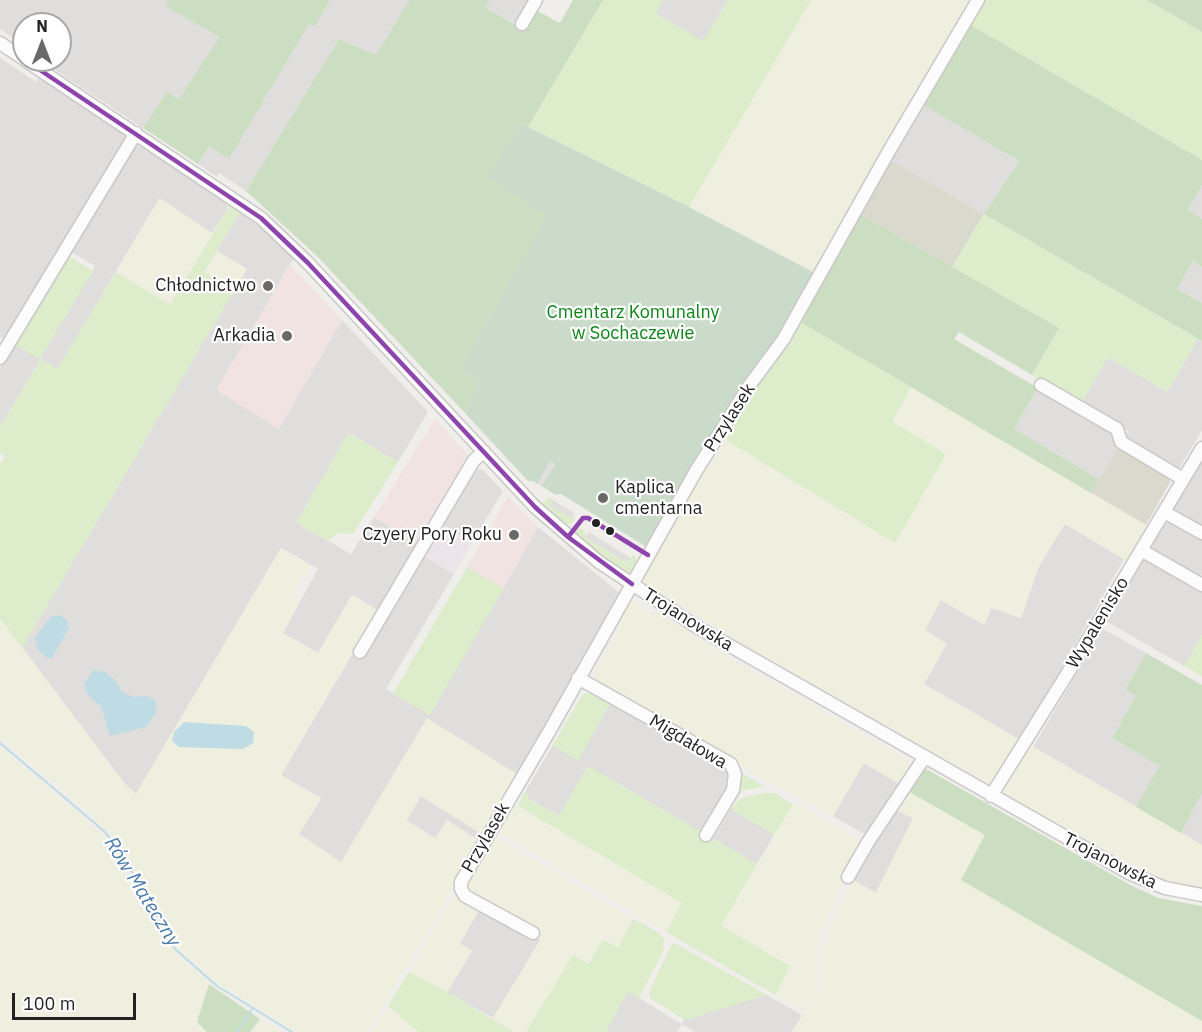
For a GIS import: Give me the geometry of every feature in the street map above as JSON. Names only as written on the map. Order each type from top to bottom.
[{"type":"street","points":[[522,24],[536,0]]},
{"type":"street","name":"Przylasek","points":[[533,933],[465,896],[460,889],[460,882],[725,424],[749,386],[783,340],[889,151],[978,0]]},
{"type":"street","name":"Trojanowska","points":[[43,72],[261,218],[285,240],[535,507],[568,537],[632,584],[697,627],[924,758],[1151,884],[1177,892],[1202,896]]},
{"type":"street","points":[[0,358],[136,134]]},
{"type":"street","points":[[1041,385],[1117,429],[1121,442],[1183,479]]},
{"type":"street","name":"Wypalenisko","points":[[992,796],[1070,671],[1202,448]]},
{"type":"street","points":[[360,652],[474,460],[484,452]]},
{"type":"street","points":[[1164,512],[1202,533]]},
{"type":"street","points":[[1142,550],[1202,585]]},
{"type":"street","name":"Migdałowa","points":[[578,678],[731,764],[735,774],[733,790],[706,835]]},
{"type":"street","points":[[848,877],[868,842],[924,758]]},
{"type":"shaded area","points":[[0,0],[168,0],[165,6],[219,37],[179,99],[167,93],[143,128],[58,72],[72,72],[72,12],[12,12],[12,37],[0,29]]},
{"type":"shaded area","points":[[330,0],[409,0],[376,55],[339,39],[246,191],[219,173],[217,177],[198,164],[209,146],[229,158],[309,24],[315,27]]},
{"type":"shaded area","points":[[490,0],[531,0],[516,24],[485,8]]},
{"type":"shaded area","points":[[663,0],[728,0],[704,42],[655,13]]},
{"type":"shaded area","points":[[0,58],[12,66],[12,72],[21,72],[36,82],[39,77],[127,136],[5,340],[0,337]]},
{"type":"shaded area","points":[[921,104],[1019,161],[984,214],[889,159]]},
{"type":"shaded area","points":[[141,146],[225,201],[227,210],[212,233],[159,199],[57,370],[40,360],[0,427],[0,368],[14,344],[40,359],[95,266],[73,253],[71,248],[132,147]]},
{"type":"shaded area","points":[[889,159],[984,214],[952,267],[858,213]]},
{"type":"shaded area","points":[[1202,185],[1202,219],[1188,210]]},
{"type":"shaded area","points":[[240,212],[268,234],[293,259],[217,390],[279,428],[342,320],[428,412],[398,462],[349,433],[296,523],[351,554],[374,517],[416,544],[378,610],[352,595],[318,653],[283,633],[318,569],[281,548],[136,794],[125,784],[22,648],[247,269],[217,251]]},
{"type":"shaded area","points":[[1193,261],[1202,267],[1202,303],[1177,289]]},
{"type":"shaded area","points":[[290,265],[342,320],[279,429],[216,390]]},
{"type":"shaded area","points":[[1198,339],[1202,341],[1202,430],[1179,469],[1174,470],[1124,440],[1128,431],[1081,404],[1108,357],[1167,392]]},
{"type":"shaded area","points":[[1038,388],[1113,431],[1118,447],[1099,479],[1014,429]]},
{"type":"shaded area","points":[[435,419],[468,455],[416,544],[374,517]]},
{"type":"shaded area","points":[[1118,447],[1170,477],[1170,482],[1146,525],[1091,493]]},
{"type":"shaded area","points":[[1202,460],[1202,529],[1171,511]]},
{"type":"shaded area","points":[[550,461],[556,464],[542,486],[537,484]]},
{"type":"shaded area","points":[[482,469],[503,491],[472,543],[443,525],[475,470]]},
{"type":"shaded area","points":[[508,497],[538,527],[504,588],[467,567]]},
{"type":"shaded area","points":[[553,500],[574,513],[571,518],[549,506]]},
{"type":"shaded area","points":[[1167,519],[1202,539],[1202,573],[1199,578],[1153,552],[1152,543]]},
{"type":"shaded area","points":[[1065,524],[1124,559],[1061,669],[1064,672],[1022,741],[924,684],[946,644],[925,630],[941,600],[984,625],[991,608],[1021,618],[1039,566]]},
{"type":"shaded area","points":[[443,525],[472,543],[454,574],[424,556]]},
{"type":"shaded area","points":[[538,527],[622,595],[520,776],[427,719],[341,863],[299,834],[321,798],[281,775],[357,646],[368,652],[424,556],[454,574],[386,689],[429,714]]},
{"type":"shaded area","points":[[589,532],[631,558],[627,563],[585,537]]},
{"type":"shaded area","points":[[1150,559],[1202,589],[1202,635],[1184,666],[1106,621],[1141,562]]},
{"type":"shaded area","points":[[1103,629],[1146,653],[1125,688],[1137,695],[1112,738],[1159,766],[1136,807],[1033,747]]},
{"type":"shaded area","points":[[610,703],[730,774],[733,783],[725,796],[719,799],[721,802],[702,833],[588,766],[559,816],[529,799],[526,790],[553,745],[578,760]]},
{"type":"shaded area","points":[[864,763],[900,784],[870,832],[862,833],[833,816]]},
{"type":"shaded area","points":[[1202,793],[1202,845],[1181,833]]},
{"type":"shaded area","points":[[421,796],[485,836],[481,842],[435,838],[406,821]]},
{"type":"shaded area","points":[[896,806],[898,811],[913,818],[876,893],[852,879]]},
{"type":"shaded area","points":[[731,809],[774,835],[757,864],[713,839]]},
{"type":"shaded area","points":[[481,906],[541,940],[493,1018],[447,992],[472,951],[460,944]]},
{"type":"shaded area","points":[[628,991],[681,1024],[686,1018],[767,995],[803,1016],[792,1032],[695,1032],[682,1024],[677,1032],[606,1032]]},
{"type":"green space","points":[[168,0],[330,0],[315,27],[309,24],[229,159],[209,146],[198,164],[143,128],[167,92],[179,99],[219,37],[165,6]]},
{"type":"green space","points":[[409,0],[490,0],[485,8],[524,29],[536,10],[560,23],[573,0],[603,0],[528,127],[520,123],[489,177],[548,217],[461,367],[477,381],[465,413],[318,257],[246,191],[339,39],[376,55]]},
{"type":"green space","points":[[603,0],[663,0],[656,13],[703,41],[728,0],[811,0],[689,207],[528,127]]},
{"type":"green space","points":[[811,0],[973,0],[815,273],[689,207]]},
{"type":"green space","points":[[984,0],[1147,0],[1202,32],[1202,160],[969,24]]},
{"type":"green space","points":[[1147,0],[1202,0],[1202,32]]},
{"type":"green space","points":[[969,24],[1202,160],[1202,185],[1188,210],[1202,219],[1202,267],[1193,261],[1177,289],[1202,303],[1202,341],[984,214],[1019,161],[923,105],[934,88],[932,85]]},
{"type":"green space","name":"Cmentarz Komunalny w Sochaczewie","points":[[520,123],[815,273],[648,548],[561,494],[556,495],[533,481],[528,481],[465,413],[477,381],[461,367],[547,217],[488,177]]},
{"type":"green space","points":[[160,198],[212,233],[170,305],[116,272]]},
{"type":"green space","points":[[225,201],[240,212],[204,272],[234,291],[22,648],[0,618],[0,465],[5,456],[0,453],[0,427],[40,360],[14,344],[67,255],[93,271],[40,359],[57,369],[116,272],[170,305],[227,210]]},
{"type":"green space","points":[[858,213],[1059,328],[1032,375],[959,332],[954,339],[1038,388],[1014,429],[1099,479],[1091,493],[797,320]]},
{"type":"green space","points":[[984,214],[1198,339],[1167,392],[1108,357],[1081,404],[1032,375],[1059,328],[952,267]]},
{"type":"green space","points":[[217,251],[247,269],[234,291],[204,273]]},
{"type":"green space","points":[[797,320],[911,387],[892,422],[946,454],[895,543],[726,440]]},
{"type":"green space","points":[[911,387],[1151,528],[1130,563],[1065,524],[1039,566],[1021,618],[991,608],[985,625],[941,600],[925,630],[947,644],[924,684],[1022,741],[998,781],[989,784],[738,641],[646,584],[644,579],[666,534],[726,440],[895,543],[892,422]]},
{"type":"green space","points":[[348,433],[398,462],[353,534],[339,533],[328,541],[296,523]]},
{"type":"green space","points":[[548,497],[553,500],[550,505],[571,518],[576,514],[573,522],[565,526],[541,505]]},
{"type":"green space","points":[[578,528],[584,530],[586,537],[628,563],[633,554],[637,562],[631,572],[621,573],[575,534]]},
{"type":"green space","points":[[281,548],[311,565],[295,589],[294,595],[299,604],[283,633],[318,653],[352,595],[378,610],[281,775],[321,799],[299,834],[341,862],[427,718],[520,776],[485,836],[421,796],[406,820],[435,838],[447,820],[481,842],[367,1032],[298,1032],[218,983],[177,947],[144,885],[110,833],[76,801],[0,738],[0,618],[125,784],[136,794]]},
{"type":"green space","points":[[467,567],[504,588],[430,715],[393,694]]},
{"type":"green space","points":[[628,598],[652,614],[655,611],[750,670],[913,763],[900,784],[864,763],[833,816],[753,773],[597,681],[594,674],[622,624],[617,620]]},
{"type":"green space","points":[[1202,635],[1202,676],[1184,666]]},
{"type":"green space","points":[[1146,653],[1202,685],[1202,793],[1181,833],[1136,807],[1159,766],[1112,738],[1136,696],[1125,689]]},
{"type":"green space","points":[[591,692],[610,703],[578,761],[553,745],[583,694]]},
{"type":"green space","points":[[1029,744],[1202,845],[1202,887],[1174,882],[1153,875],[1001,793]]},
{"type":"green space","points":[[0,747],[101,833],[118,854],[173,950],[209,984],[198,1022],[207,1032],[0,1032]]},
{"type":"green space","points":[[588,766],[757,864],[721,926],[790,966],[775,995],[666,932],[682,903],[518,806],[526,790],[529,799],[559,816]]},
{"type":"green space","points":[[921,766],[1132,886],[1158,898],[1202,906],[1202,1021],[961,880],[985,835],[906,790]]},
{"type":"green space","points":[[738,771],[765,787],[740,791]]},
{"type":"green space","points":[[906,790],[985,835],[961,880],[1202,1021],[1202,1032],[792,1032],[820,985],[821,951],[852,879],[876,893],[913,818],[898,811],[896,806]]},
{"type":"green space","points":[[775,793],[793,805],[774,835],[731,809],[740,799]]},
{"type":"green space","points":[[511,802],[682,903],[666,932],[500,833],[496,829]]},
{"type":"green space","points":[[795,802],[864,843],[846,874],[818,943],[817,983],[811,998],[802,1010],[775,995],[790,966],[721,926]]},
{"type":"green space","points":[[492,835],[633,919],[618,948],[589,964],[573,955],[526,1032],[514,1032],[493,1018],[540,940],[466,893],[463,887]]},
{"type":"green space","points":[[456,892],[481,906],[460,944],[472,950],[447,992],[409,972]]},
{"type":"green space","points":[[633,919],[659,933],[664,939],[663,952],[639,998],[628,992],[606,1032],[526,1032],[573,955],[589,964],[603,940],[618,948]]},
{"type":"green space","points":[[672,944],[676,944],[767,995],[685,1020],[651,999],[649,992]]},
{"type":"green space","points":[[409,972],[514,1032],[419,1032],[388,1006]]},
{"type":"green space","points":[[209,984],[260,1019],[250,1032],[207,1032],[197,1022]]},
{"type":"green space","points":[[388,1006],[419,1032],[373,1032]]},
{"type":"green space","points":[[260,1019],[283,1032],[250,1032]]},
{"type":"water","points":[[60,615],[66,619],[69,627],[52,658],[47,658],[38,650],[35,638],[50,617]]},
{"type":"water","points":[[93,670],[105,672],[115,680],[122,692],[133,697],[148,696],[155,701],[157,711],[146,727],[110,736],[101,706],[88,695],[84,685]]},
{"type":"water","points":[[184,722],[246,726],[254,732],[253,743],[243,749],[179,747],[172,741],[174,732]]},
{"type":"waterway","name":"Rów Mateczny","points":[[0,743],[104,831],[121,852],[175,949],[217,986],[292,1032]]},
{"type":"waterway","points":[[237,1032],[252,1009]]},
{"type":"transit line","points":[[43,72],[261,218],[308,263],[535,507],[568,537],[632,584]]},
{"type":"transit line","points":[[568,537],[583,518],[588,518],[648,555]]},
{"type":"place","name":"Chłodnictwo","points":[[268,286]]},
{"type":"place","name":"Arkadia","points":[[287,336]]},
{"type":"place","name":"Kaplica cmentarna","points":[[603,498]]},
{"type":"place","name":"Czyery Pory Roku","points":[[514,535]]}]
